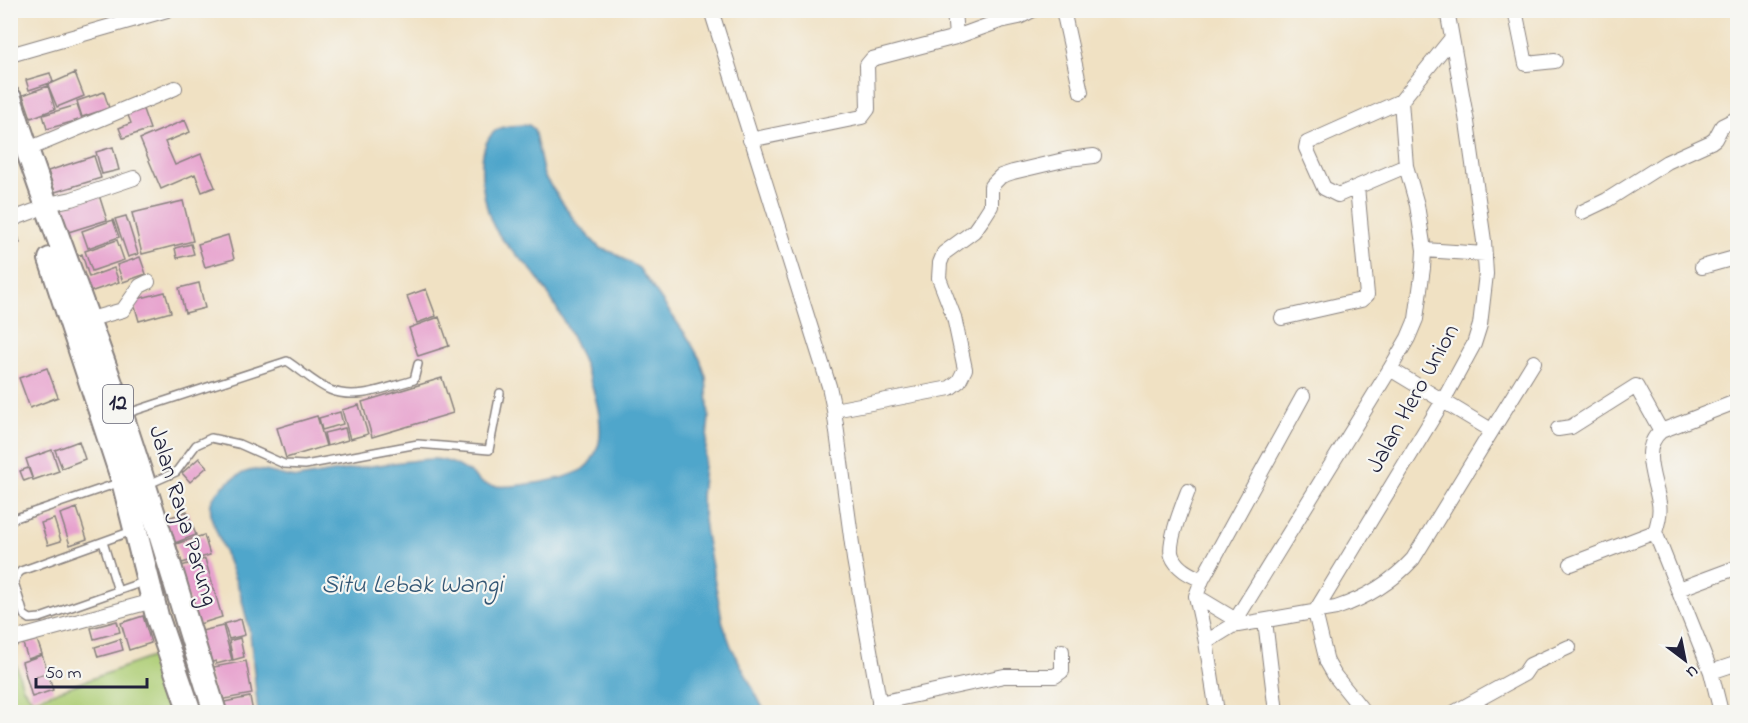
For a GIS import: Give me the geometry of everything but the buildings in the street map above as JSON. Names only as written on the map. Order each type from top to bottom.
[{"type":"highway","name":"Jalan Raya Parung","points":[[10,99],[18,147],[87,320],[97,371],[122,416],[134,483],[135,530],[150,590],[190,712]]},
{"type":"highway","name":"Jalan Raya Parung","points":[[41,208],[134,483],[215,712]]},
{"type":"street","points":[[10,55],[167,10]]},
{"type":"street","points":[[711,10],[829,386],[854,559],[880,708],[1004,676],[1055,676],[1062,670],[1062,651]]},
{"type":"street","points":[[954,10],[956,38]]},
{"type":"street","points":[[750,140],[862,117],[868,109],[867,65],[872,59],[956,38],[1033,10]]},
{"type":"street","points":[[1063,10],[1081,92]]},
{"type":"street","name":"Jalan Hero Union","points":[[1315,612],[1443,401],[1474,344],[1480,326],[1486,274],[1485,254],[1467,122],[1447,10]]},
{"type":"street","points":[[1515,10],[1526,64],[1555,61]]},
{"type":"street","points":[[1406,166],[1338,195],[1324,188],[1306,148],[1307,143],[1401,101],[1451,39]]},
{"type":"street","points":[[18,147],[175,87]]},
{"type":"street","points":[[1206,642],[1234,623],[1390,369],[1416,319],[1424,250],[1417,205],[1406,166],[1401,101]]},
{"type":"street","points":[[1582,212],[1607,200],[1667,162],[1712,142],[1722,126],[1737,118]]},
{"type":"street","points":[[834,410],[950,387],[959,381],[964,369],[954,317],[939,278],[940,263],[944,254],[975,231],[991,206],[991,186],[1001,176],[1068,159],[1094,156]]},
{"type":"street","points":[[10,220],[134,178]]},
{"type":"street","points":[[1282,318],[1361,300],[1367,296],[1357,187]]},
{"type":"street","points":[[1424,250],[1485,254]]},
{"type":"street","points":[[1702,267],[1737,257]]},
{"type":"street","points":[[87,320],[123,310],[140,286],[148,282]]},
{"type":"street","points":[[1196,596],[1234,623],[1265,621],[1315,612],[1351,603],[1376,590],[1403,570],[1413,559],[1534,362]]},
{"type":"street","points":[[1390,369],[1491,430]]},
{"type":"street","points":[[1558,429],[1571,427],[1636,386],[1660,431]]},
{"type":"street","points":[[1217,712],[1196,596],[1202,580],[1303,396]]},
{"type":"street","points":[[1721,712],[1711,672],[1655,531],[1660,512],[1650,452],[1655,437],[1660,431],[1737,401]]},
{"type":"street","points":[[1188,491],[1177,522],[1171,554],[1176,563],[1186,572],[1202,580]]},
{"type":"street","points":[[1571,564],[1655,531]]},
{"type":"street","points":[[1679,589],[1737,567]]},
{"type":"street","points":[[10,640],[150,590]]},
{"type":"street","points":[[1315,612],[1327,662],[1335,676],[1364,712]]},
{"type":"street","points":[[1265,621],[1276,712]]},
{"type":"street","points":[[1455,712],[1524,674],[1530,665],[1569,647]]},
{"type":"street","points":[[1711,672],[1737,663]]},
{"type":"lane","points":[[122,416],[287,361],[329,390],[348,394],[374,391],[414,380],[418,364]]},
{"type":"lane","points":[[10,520],[176,472],[196,445],[211,438],[239,444],[284,464],[305,465],[418,444],[489,450],[500,393]]},
{"type":"lane","points":[[135,530],[21,571],[14,582],[24,615],[30,619],[40,618],[117,591],[150,590]]},
{"type":"lane","points":[[103,542],[117,591]]},
{"type":"green space","points":[[11,648],[23,688],[33,700],[160,654],[178,712],[11,712]]},
{"type":"water","name":"Situ Lebak Wangi","points":[[529,125],[534,129],[544,176],[577,224],[600,248],[614,253],[639,268],[700,359],[706,377],[709,418],[701,497],[706,535],[723,624],[731,646],[765,712],[258,712],[250,633],[240,592],[211,517],[211,505],[214,498],[229,481],[243,473],[256,470],[298,478],[375,465],[433,459],[455,464],[485,484],[520,485],[575,473],[586,467],[595,454],[599,443],[600,424],[596,402],[580,353],[556,307],[533,272],[502,240],[486,206],[482,165],[488,141],[494,132],[502,128]]}]
